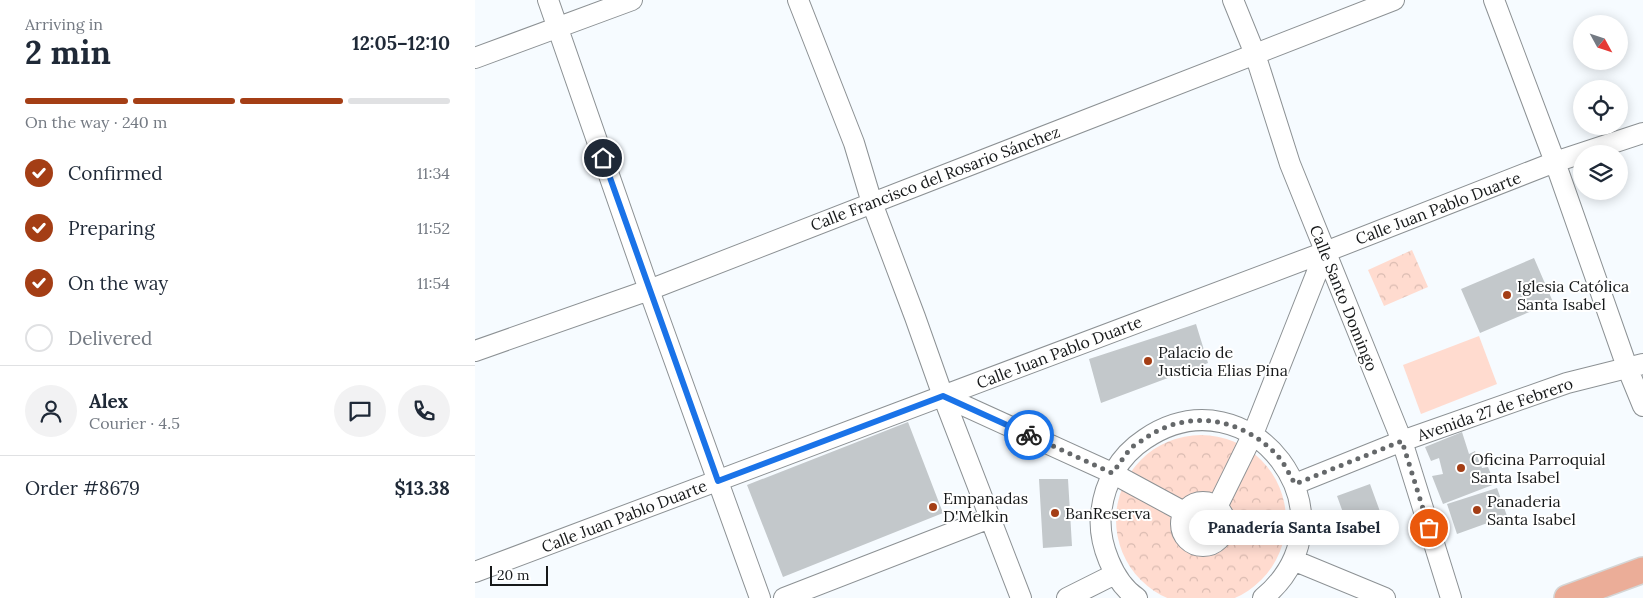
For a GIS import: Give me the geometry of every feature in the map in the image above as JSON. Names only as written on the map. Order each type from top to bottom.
[{"type":"main road","points":[[1567,598],[1643,570]]},
{"type":"street","points":[[548,0],[649,290],[760,598]]},
{"type":"street","points":[[475,58],[632,0]]},
{"type":"street","points":[[798,0],[854,143],[872,203],[943,396],[1021,598]]},
{"type":"street","name":"Calle Santo Domingo","points":[[1233,0],[1255,54],[1290,164],[1402,441],[1451,598]]},
{"type":"street","name":"Calle Francisco del Rosario Sánchez","points":[[475,351],[649,290],[1394,0]]},
{"type":"street","points":[[1494,0],[1635,366],[1643,406]]},
{"type":"street","name":"Calle Juan Pablo Duarte","points":[[475,572],[1325,252],[1555,162],[1643,133]]},
{"type":"street","points":[[1217,507],[1253,434],[1325,252]]},
{"type":"street","name":"Avenida 27 de Febrero","points":[[1295,484],[1402,441],[1567,383],[1635,366]]},
{"type":"street","points":[[943,396],[1112,473],[1184,512]]},
{"type":"street","points":[[1137,598],[1115,574],[1104,550],[1100,524],[1103,498],[1112,473],[1132,447],[1159,429],[1190,420],[1223,422],[1253,434],[1278,455],[1295,484],[1301,509],[1301,518],[1300,535],[1293,560],[1276,587],[1263,598]]},
{"type":"street","points":[[1204,502],[1217,507],[1224,518],[1225,525],[1219,538],[1205,546],[1189,541],[1181,528],[1184,512],[1189,506],[1196,503],[1204,502]]},
{"type":"street","points":[[784,598],[990,518]]},
{"type":"street","points":[[1293,560],[1385,598]]},
{"type":"street","points":[[1067,598],[1115,574]]},
{"type":"green space","points":[[1412,250],[1428,287],[1384,306],[1368,270]]},
{"type":"green space","points":[[1479,336],[1497,384],[1421,414],[1403,365]]},
{"type":"green space","points":[[1201,435],[1226,439],[1241,445],[1261,460],[1276,480],[1282,495],[1285,512],[1284,537],[1276,560],[1261,580],[1241,595],[1231,599],[1171,599],[1161,595],[1141,580],[1126,560],[1118,537],[1116,520],[1120,495],[1126,480],[1141,460],[1161,445],[1184,437]]},
{"type":"building","name":"Iglesia Católica Santa Isabel","points":[[1534,258],[1553,302],[1480,333],[1461,289]]},
{"type":"building","name":"Palacio de Justicia Elias Pina","points":[[1196,324],[1208,363],[1101,403],[1089,359]]},
{"type":"building","points":[[908,422],[943,513],[783,577],[747,485]]},
{"type":"building","name":"Oficina Parroquial Santa Isabel","points":[[1462,432],[1469,454],[1475,451],[1482,468],[1488,467],[1495,484],[1443,504],[1432,476],[1443,474],[1439,458],[1431,461],[1425,447]]},
{"type":"building","name":"BanReserva","points":[[1039,479],[1068,479],[1072,546],[1043,548]]},
{"type":"building","points":[[1370,484],[1382,517],[1349,529],[1337,496]]},
{"type":"building","name":"Panaderia Santa Isabel","points":[[1497,488],[1507,516],[1457,534],[1447,504]]},
{"type":"building","points":[[1203,508],[1213,513],[1219,525],[1213,536],[1203,541],[1192,535],[1187,523],[1191,514]]},
{"type":"way so far","points":[[1029,435],[1112,473],[1132,447],[1159,429],[1190,420],[1223,422],[1253,434],[1278,455],[1295,484],[1402,441],[1429,528]]},
{"type":"place","name":"Iglesia Católica Santa Isabel","points":[[1507,295]]},
{"type":"place","name":"Palacio de Justicia Elias Pina","points":[[1148,361]]},
{"type":"place","name":"Oficina Parroquial Santa Isabel","points":[[1461,468]]},
{"type":"place","name":"Empanadas D'Melkin","points":[[933,507]]},
{"type":"place","name":"Panaderia Santa Isabel","points":[[1477,510]]},
{"type":"place","name":"BanReserva","points":[[1055,513]]},
{"type":"place","name":"Panadería Santa Isabel","points":[[1429,528]]},
{"type":"route","points":[[603,158],[718,481],[943,396],[1029,435]]}]
